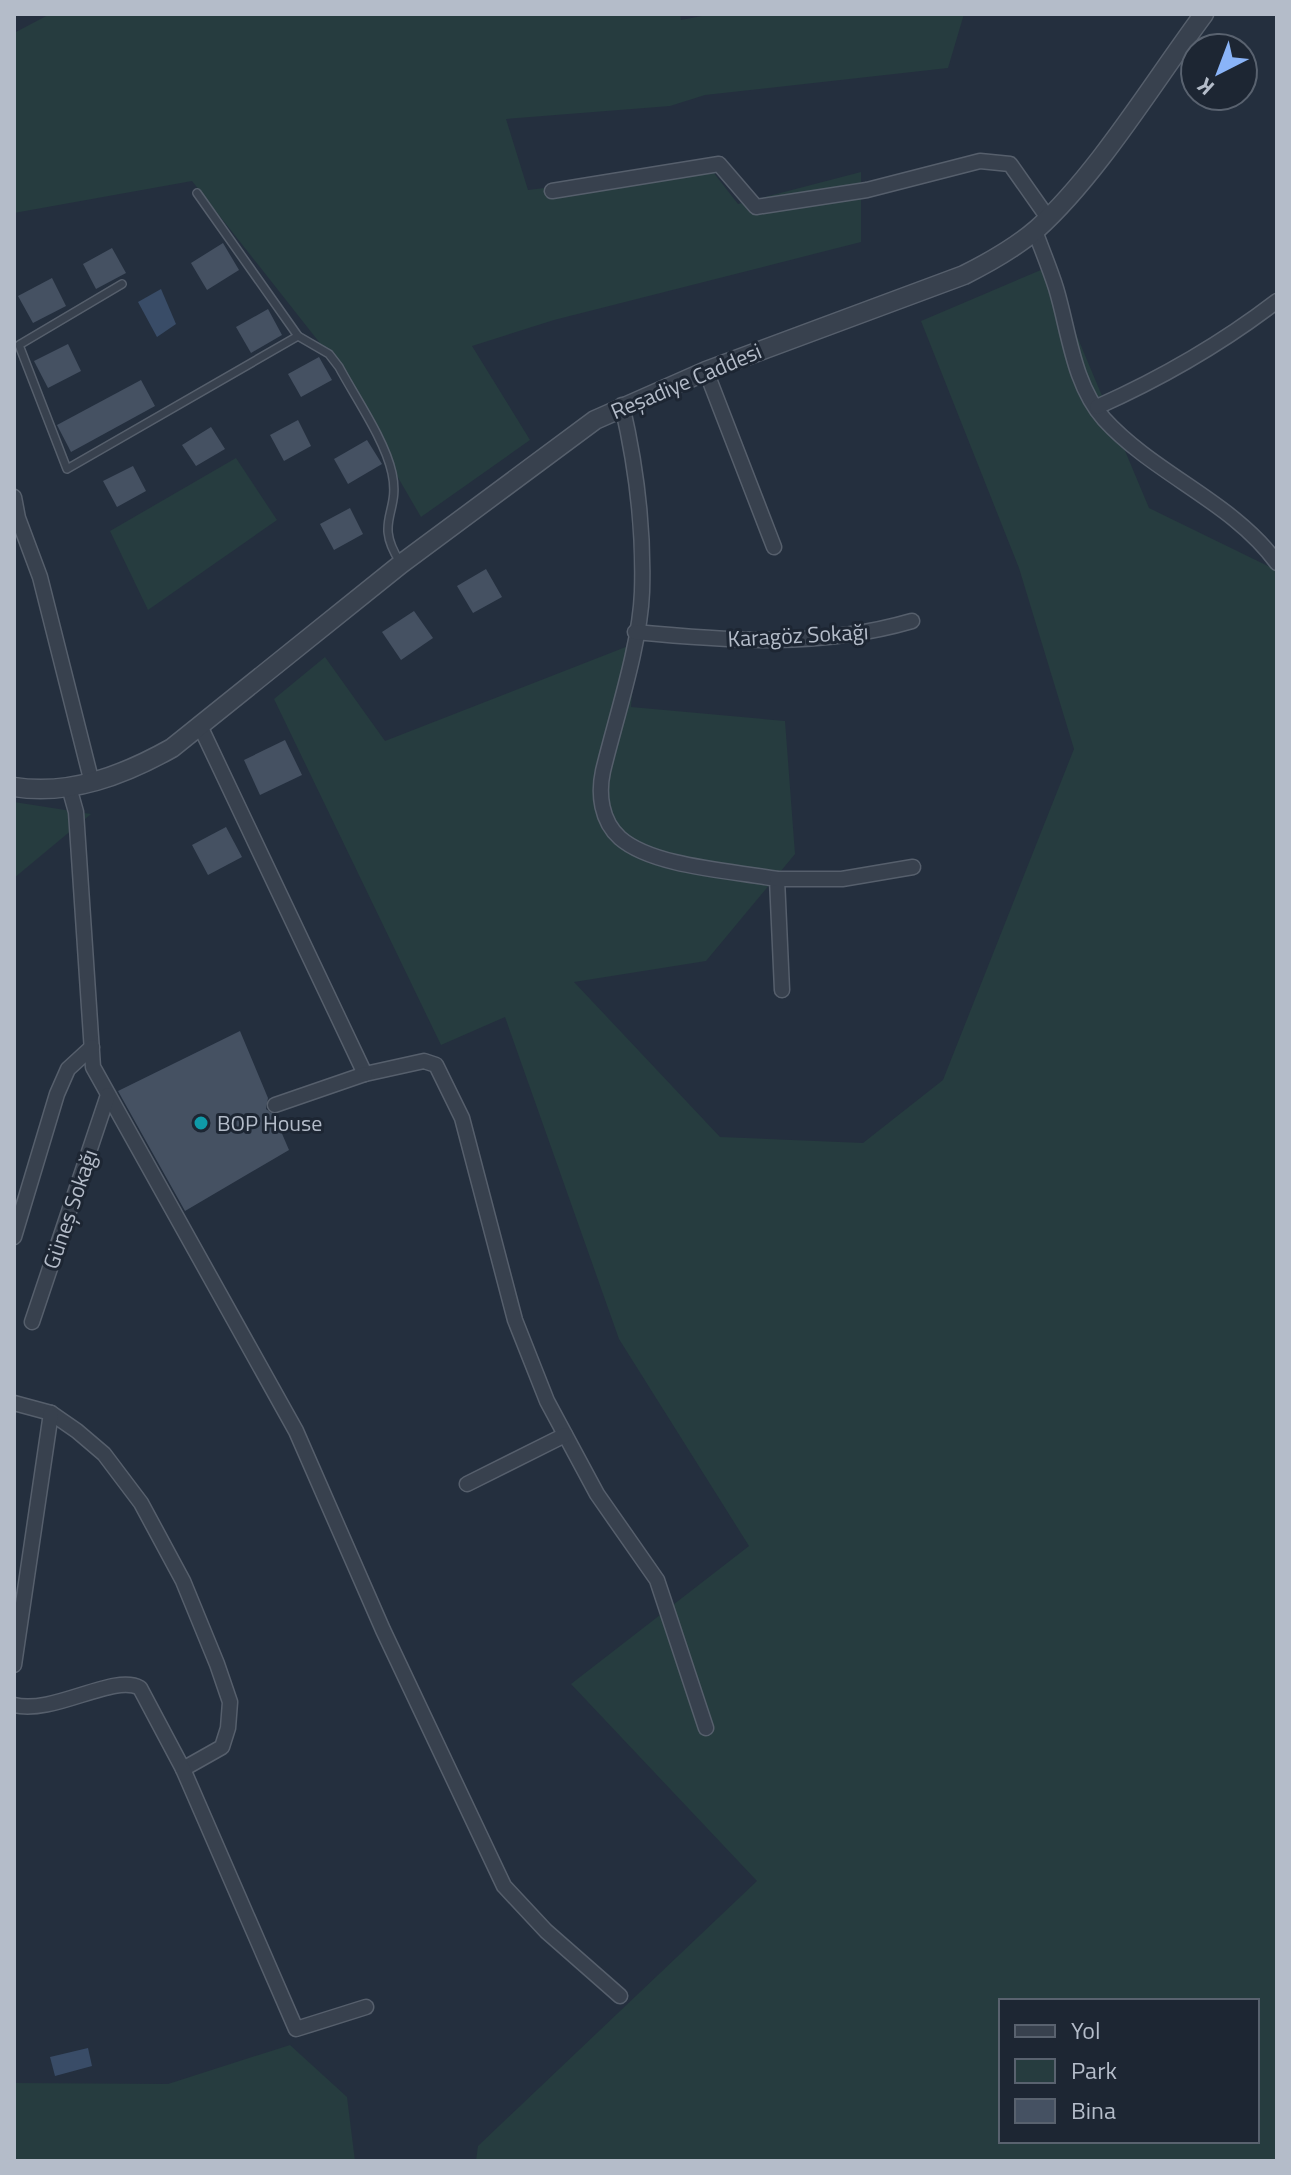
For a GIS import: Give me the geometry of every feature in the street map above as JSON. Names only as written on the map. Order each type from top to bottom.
[{"type":"street","name":"Reşadiye Caddesi","points":[[14,787],[69,787],[92,783],[144,764],[201,728],[401,564],[567,438],[622,405],[964,275],[1013,248],[1041,224],[1080,182],[1204,14]]},
{"type":"street","points":[[552,191],[719,164],[756,207],[867,190],[980,161],[1010,164],[1041,224],[1076,368],[1103,418],[1153,462],[1258,536],[1277,563]]},
{"type":"street","points":[[1097,407],[1153,382],[1221,342],[1277,301]]},
{"type":"street","points":[[706,371],[774,547]]},
{"type":"street","points":[[622,405],[632,448],[639,509],[642,594],[601,782],[603,816],[620,837],[646,855],[777,879],[842,879],[913,867]]},
{"type":"street","points":[[14,497],[18,518],[40,577],[92,783]]},
{"type":"street","name":"Karagöz Sokağı","points":[[635,632],[748,642],[879,631],[912,621]]},
{"type":"street","points":[[201,728],[365,1074]]},
{"type":"street","points":[[69,787],[76,812],[93,1067],[296,1431],[383,1630],[504,1886],[546,1931],[620,1996]]},
{"type":"street","points":[[777,879],[782,990]]},
{"type":"street","name":"Güneş Sokağı","points":[[14,1237],[57,1094],[68,1069],[92,1047]]},
{"type":"street","points":[[275,1105],[365,1074],[424,1061],[438,1068],[462,1118],[515,1320],[547,1401],[597,1494],[657,1580],[706,1728]]},
{"type":"street","name":"Güneş Sokağı","points":[[32,1322],[108,1095]]},
{"type":"street","points":[[14,1403],[51,1413],[104,1454],[141,1503],[183,1581],[230,1702],[228,1728],[222,1747],[183,1769]]},
{"type":"street","points":[[14,1665],[51,1413]]},
{"type":"street","points":[[467,1484],[565,1435]]},
{"type":"street","points":[[14,1705],[42,1708],[124,1683],[134,1684],[145,1694],[183,1769],[296,2029],[366,2007]]},
{"type":"lane","points":[[197,193],[298,336],[329,354],[339,367],[390,464],[394,486],[386,535],[401,564]]},
{"type":"lane","points":[[122,284],[19,345],[67,469],[298,336]]},
{"type":"green space","points":[[50,14],[680,14],[681,20],[712,14],[964,14],[948,68],[705,95],[670,106],[506,119],[528,190],[710,168],[738,204],[861,172],[861,242],[554,320],[472,346],[530,440],[421,517],[319,342],[192,181],[14,213],[14,33]]},
{"type":"green space","points":[[1048,267],[1149,508],[1274,569],[1277,574],[1277,2161],[476,2161],[478,2146],[757,1881],[571,1684],[749,1546],[619,1339],[505,1017],[441,1045],[274,699],[325,657],[385,741],[636,643],[631,707],[785,721],[795,854],[706,961],[574,982],[720,1137],[863,1143],[943,1080],[1074,749],[1019,568],[921,321]]},
{"type":"green space","points":[[236,458],[277,520],[148,610],[110,531]]},
{"type":"green space","points":[[14,802],[91,814],[14,878]]},
{"type":"green space","points":[[290,2045],[347,2097],[355,2161],[14,2161],[14,2083],[168,2084]]},
{"type":"water","points":[[161,289],[176,324],[157,337],[138,302]]},
{"type":"water","points":[[88,2048],[92,2066],[55,2076],[50,2057]]},
{"type":"building","points":[[223,243],[239,270],[207,290],[191,263]]},
{"type":"building","points":[[112,248],[126,273],[96,289],[83,264]]},
{"type":"building","points":[[52,278],[66,306],[33,323],[18,296]]},
{"type":"building","points":[[268,309],[282,335],[251,353],[236,327]]},
{"type":"building","points":[[68,344],[81,371],[48,388],[34,361]]},
{"type":"building","points":[[319,357],[332,380],[301,397],[288,374]]},
{"type":"building","points":[[141,380],[155,406],[71,452],[57,425]]},
{"type":"building","points":[[298,420],[311,446],[284,461],[270,435]]},
{"type":"building","points":[[211,427],[225,449],[196,466],[182,445]]},
{"type":"building","points":[[367,440],[382,464],[348,484],[334,459]]},
{"type":"building","points":[[133,466],[146,491],[117,507],[103,481]]},
{"type":"building","points":[[350,508],[363,534],[334,550],[320,524]]},
{"type":"building","points":[[486,569],[502,597],[473,613],[457,586]]},
{"type":"building","points":[[414,611],[433,638],[401,660],[382,632]]},
{"type":"building","points":[[285,740],[302,775],[260,795],[244,760]]},
{"type":"building","points":[[226,827],[242,857],[208,875],[192,845]]},
{"type":"building","name":"BOP House","points":[[240,1031],[268,1098],[266,1109],[274,1115],[289,1150],[185,1211],[118,1091]]},
{"type":"place","name":"BOP House","points":[[201,1123]]}]
